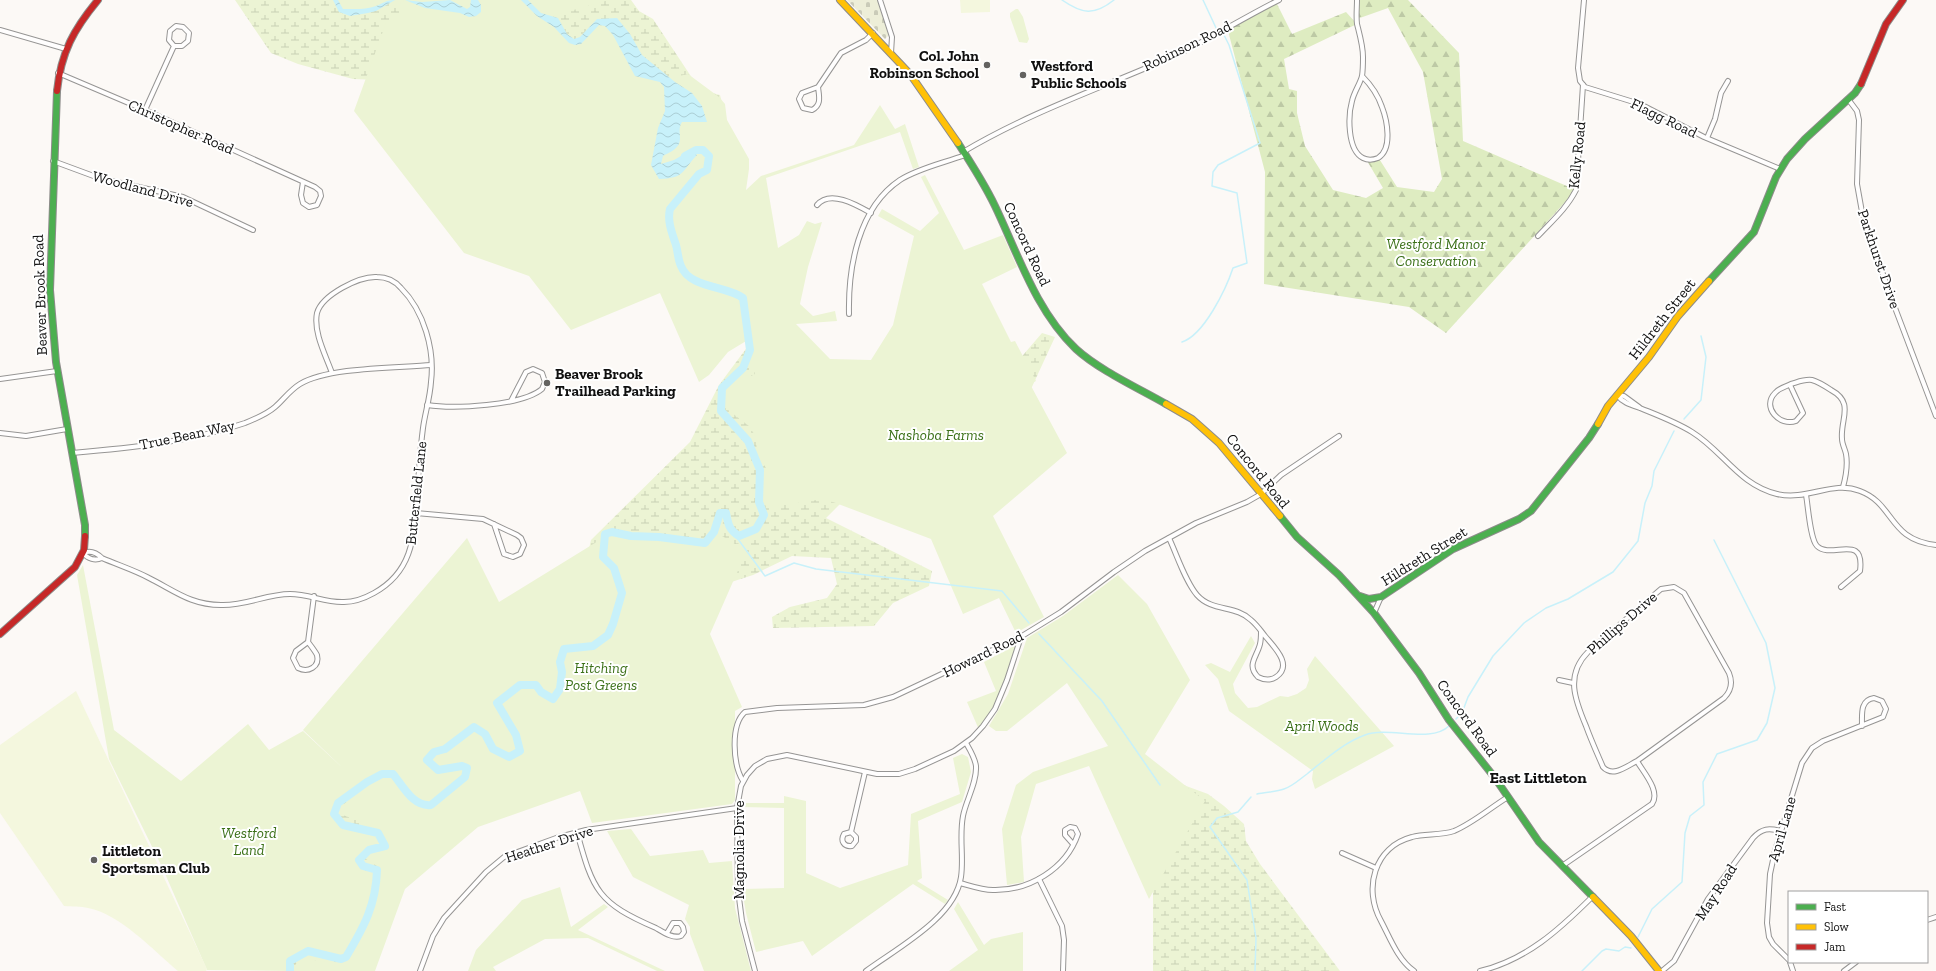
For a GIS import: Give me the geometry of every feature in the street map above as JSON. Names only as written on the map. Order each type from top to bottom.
[{"type":"street","name":"Beaver Brook Road","points":[[0,634],[75,567],[83,553],[86,532],[84,515],[57,371],[50,290],[53,161],[55,104],[58,73],[66,49],[80,22],[99,0]]},
{"type":"street","name":"Concord Road","points":[[840,0],[873,33],[910,74],[964,154],[994,204],[1038,298],[1064,337],[1077,350],[1098,365],[1170,404],[1206,429],[1228,452],[1297,537],[1339,575],[1360,596],[1374,613],[1419,673],[1450,720],[1508,797],[1539,842],[1631,936],[1659,971]]},
{"type":"street","points":[[880,0],[892,37],[891,53]]},
{"type":"street","name":"Robinson Road","points":[[849,314],[850,271],[853,256],[871,213],[887,191],[900,180],[964,154],[991,136],[1085,92],[1184,51],[1279,0]]},
{"type":"street","points":[[1357,0],[1357,24],[1363,51],[1362,76],[1352,101],[1349,118],[1350,134],[1358,154],[1366,159],[1372,160],[1378,157],[1385,150],[1386,128],[1383,111],[1378,98],[1362,76]]},
{"type":"street","points":[[1583,85],[1580,81],[1578,68],[1584,0]]},
{"type":"street","name":"Hildreth Street","points":[[1360,596],[1369,599],[1382,597],[1453,549],[1519,519],[1542,499],[1589,438],[1608,406],[1649,357],[1690,302],[1754,232],[1762,215],[1769,192],[1780,169],[1794,151],[1848,99],[1862,82],[1886,24],[1903,0]]},
{"type":"street","points":[[176,26],[183,27],[189,32],[188,41],[182,46],[174,46],[168,38],[170,31],[176,26]]},
{"type":"street","points":[[0,30],[66,49]]},
{"type":"street","points":[[818,87],[820,100],[818,106],[812,110],[803,108],[799,99],[802,93],[818,87],[841,53],[866,40],[873,33]]},
{"type":"street","points":[[145,110],[174,46]]},
{"type":"street","name":"Christopher Road","points":[[58,73],[145,110],[303,182],[320,191],[321,199],[314,206],[306,206],[301,200],[303,182]]},
{"type":"street","points":[[1707,138],[1715,119],[1721,93],[1728,81]]},
{"type":"street","name":"Flagg Road","points":[[1583,85],[1590,90],[1647,107],[1707,138],[1780,169]]},
{"type":"street","name":"Kelly Road","points":[[1538,236],[1557,216],[1576,190],[1583,85]]},
{"type":"street","name":"Parkhurst Drive","points":[[1848,99],[1857,111],[1859,120],[1857,184],[1862,212],[1889,292],[1936,416]]},
{"type":"street","name":"Woodland Drive","points":[[53,161],[102,179],[183,197],[253,230]]},
{"type":"street","points":[[817,206],[823,200],[839,199],[871,213]]},
{"type":"street","points":[[332,373],[318,331],[316,320],[318,310],[323,301],[331,294],[374,276],[384,277],[394,281],[410,298],[419,313],[425,329],[431,364]]},
{"type":"street","name":"True Bean Way","points":[[72,453],[126,448],[188,438],[245,423],[273,408],[299,385],[332,373],[431,364]]},
{"type":"street","name":"Butterfield Lane","points":[[83,553],[88,551],[99,555],[102,558],[146,576],[180,596],[204,603],[229,605],[283,594],[314,596],[330,601],[353,601],[368,596],[383,587],[396,575],[406,560],[413,542],[423,426],[431,380],[431,364]]},
{"type":"street","points":[[427,404],[460,407],[511,401],[540,391],[545,382],[542,373],[533,369],[526,372],[511,401]]},
{"type":"street","points":[[0,379],[57,371]]},
{"type":"street","points":[[1790,385],[1803,412],[1799,419],[1792,423],[1776,417],[1772,412],[1770,405],[1771,398],[1776,392],[1790,385],[1803,380],[1812,380],[1836,392],[1843,400],[1845,409],[1841,435],[1847,461],[1843,487]]},
{"type":"street","points":[[1617,395],[1621,400],[1679,424],[1697,435],[1737,472],[1755,486],[1783,495],[1806,495],[1829,488],[1843,487],[1856,489],[1872,497],[1900,530],[1907,536],[1925,543],[1936,545]]},
{"type":"street","points":[[0,433],[26,436],[67,429]]},
{"type":"street","points":[[1261,494],[1281,475],[1339,436]]},
{"type":"street","name":"Howard Road","points":[[743,781],[739,774],[735,754],[736,728],[739,720],[745,712],[777,708],[853,706],[877,702],[897,695],[1022,636],[1065,609],[1129,561],[1196,523],[1261,494]]},
{"type":"street","points":[[1806,495],[1813,539],[1816,545],[1828,550],[1848,548],[1854,550],[1859,557],[1860,571],[1841,587]]},
{"type":"street","points":[[416,513],[480,518],[494,524],[521,538],[523,548],[520,554],[513,557],[504,554],[494,524]]},
{"type":"street","points":[[1169,538],[1193,590],[1200,598],[1213,607],[1246,616],[1261,631],[1278,652],[1283,662],[1280,673],[1270,679],[1258,677],[1252,666],[1260,644],[1261,631]]},
{"type":"street","name":"Phillips Drive","points":[[1674,587],[1684,593],[1729,673],[1732,680],[1731,686],[1724,698],[1637,761],[1615,771],[1604,768],[1575,702],[1573,683],[1578,664],[1586,654],[1661,589],[1674,587]]},
{"type":"street","points":[[308,642],[316,653],[317,661],[310,670],[302,670],[294,662],[294,654],[308,642],[314,596]]},
{"type":"street","name":"Hildreth Street","points":[[1374,613],[1382,597]]},
{"type":"street","name":"Magnolia Drive","points":[[755,971],[739,902],[737,808],[743,781],[760,762],[780,755],[800,757],[865,772],[888,775],[907,772],[948,754],[966,743],[983,726],[998,701],[1022,636]]},
{"type":"street","points":[[1559,680],[1573,683]]},
{"type":"street","name":"April Lane","points":[[1788,959],[1773,944],[1768,932],[1770,874],[1797,777],[1808,752],[1823,741],[1862,726],[1883,717],[1886,709],[1882,701],[1874,698],[1866,701],[1863,707],[1862,726]]},
{"type":"street","points":[[866,971],[940,916],[951,904],[960,883],[962,872],[962,822],[976,771],[975,762],[966,743]]},
{"type":"street","points":[[1562,866],[1652,804],[1655,798],[1654,791],[1637,761]]},
{"type":"street","points":[[851,832],[865,772]]},
{"type":"street","points":[[1414,971],[1406,964],[1397,950],[1376,910],[1372,892],[1376,868],[1386,853],[1400,842],[1412,837],[1444,833],[1458,829],[1508,797]]},
{"type":"street","name":"Heather Drive","points":[[420,971],[429,945],[439,926],[491,866],[512,854],[577,832],[601,826],[737,808]]},
{"type":"street","name":"May Road","points":[[1662,971],[1674,960],[1708,899],[1753,838],[1767,828],[1781,831]]},
{"type":"street","points":[[577,832],[587,868],[601,894],[623,913],[666,933]]},
{"type":"street","points":[[960,883],[989,890],[1006,890],[1023,886],[1039,879],[1061,863],[1073,844]]},
{"type":"street","points":[[1342,853],[1376,868]]},
{"type":"street","points":[[1039,879],[1057,912],[1062,926],[1064,940],[1063,971]]},
{"type":"street","points":[[1480,971],[1510,962],[1526,952],[1561,927],[1592,896]]},
{"type":"street","points":[[1844,971],[1855,963]]},
{"type":"green space","name":"Nashoba Farms","points":[[235,0],[631,0],[639,11],[653,19],[700,90],[720,95],[728,126],[760,357],[1012,368],[1042,333],[1055,337],[1025,402],[855,489],[826,518],[932,571],[929,586],[893,603],[874,626],[773,628],[772,617],[790,607],[827,598],[837,584],[831,558],[792,556],[753,575],[719,586],[448,800],[361,971],[286,971],[304,779],[342,765],[581,583],[591,540],[690,442],[719,385],[748,346],[743,329],[645,212],[377,80],[353,79],[298,64],[271,53]]},
{"type":"green space","points":[[335,0],[390,0],[373,10],[341,11]]},
{"type":"green space","name":"Nashoba Farms","points":[[405,0],[609,0],[552,16],[566,38],[580,41],[597,24],[608,24],[662,80],[688,74],[719,97],[725,104],[727,120],[749,159],[746,190],[761,176],[854,145],[880,105],[895,129],[905,124],[919,167],[913,169],[900,132],[766,178],[778,248],[799,235],[807,221],[815,224],[822,222],[808,267],[800,304],[813,316],[835,311],[837,321],[796,324],[830,359],[871,360],[893,325],[914,236],[878,216],[882,209],[920,231],[939,213],[921,177],[925,175],[964,250],[1003,235],[1017,267],[982,284],[1011,342],[1015,341],[1036,381],[1030,384],[1067,453],[993,516],[1044,617],[1016,633],[999,598],[963,614],[931,539],[833,502],[816,500],[785,505],[766,506],[763,502],[761,493],[766,468],[757,454],[756,437],[749,426],[719,403],[719,399],[728,383],[738,374],[751,376],[755,374],[754,370],[749,367],[749,361],[754,353],[751,338],[728,352],[709,375],[699,382],[660,293],[571,330],[529,276],[464,253],[354,111],[386,23],[391,23],[399,16],[399,4]]},
{"type":"green space","points":[[847,0],[878,0],[889,35],[885,39]]},
{"type":"green space","points":[[960,0],[990,0],[990,12],[961,13]]},
{"type":"green space","name":"Westford Manor Conservation","points":[[1357,0],[1408,0],[1459,53],[1463,141],[1576,190],[1446,333],[1409,307],[1264,284],[1265,172],[1227,27],[1276,2],[1292,34],[1346,12],[1357,24],[1284,59],[1289,89],[1297,91],[1297,113],[1305,146],[1333,190],[1366,198],[1383,188],[1366,159],[1378,157],[1397,187],[1434,192],[1442,179],[1423,72],[1388,8],[1357,19]]},
{"type":"green space","points":[[1018,9],[1023,17],[1029,39],[1027,43],[1019,42],[1010,17],[1010,13]]},
{"type":"green space","name":"Hitching Post Greens","points":[[718,518],[723,521],[722,536],[735,544],[738,544],[751,531],[750,543],[710,634],[742,707],[735,711],[735,800],[732,804],[592,823],[580,791],[478,827],[405,889],[375,971],[292,971],[301,955],[307,954],[314,960],[345,963],[308,949],[302,952],[292,964],[289,971],[207,970],[163,869],[109,759],[77,575],[83,565],[114,730],[181,781],[248,724],[269,750],[303,731],[347,772],[303,730],[467,538],[499,602],[603,538],[608,531],[647,538],[662,537],[696,547],[710,534],[713,525]],"holes":[[[356,793],[342,806],[340,814],[376,827],[385,836],[385,839],[372,832],[341,827],[337,822],[336,817],[339,807]],[[371,852],[366,856],[366,859],[380,868],[381,885],[372,902],[379,880],[378,876],[371,871],[366,871],[360,866],[359,861],[362,855]]]},
{"type":"green space","points":[[1118,575],[1147,604],[1190,680],[1145,754],[1205,801],[1149,899],[1089,766],[1036,784],[1021,837],[1024,882],[1007,885],[1002,829],[1016,785],[1033,772],[1108,746],[1067,683],[1007,731],[996,731],[989,726],[1008,694],[1027,638],[1063,616]]},
{"type":"green space","name":"April Woods","points":[[1251,636],[1255,643],[1233,684],[1235,693],[1248,708],[1257,707],[1280,696],[1288,697],[1297,694],[1306,688],[1309,680],[1307,669],[1315,656],[1394,746],[1315,789],[1312,779],[1313,771],[1229,711],[1218,679],[1205,665],[1211,663],[1230,672]]},
{"type":"green space","points":[[1021,642],[1002,698],[980,732],[967,702],[996,691],[984,662]]},
{"type":"green space","name":"Littleton Sportsman Club","points":[[76,691],[207,969],[206,971],[178,971],[136,934],[112,917],[88,908],[64,906],[0,813],[0,745]]},
{"type":"green space","points":[[962,754],[968,757],[971,772],[962,802],[918,821],[922,878],[917,881],[948,900],[945,904],[913,884],[812,956],[803,941],[756,952],[746,913],[742,889],[784,888],[784,808],[743,807],[743,803],[784,803],[784,796],[806,801],[806,873],[840,888],[908,865],[911,814],[960,794],[953,758]]},
{"type":"green space","points":[[1178,783],[1208,794],[1244,824],[1246,841],[1260,864],[1340,971],[1153,971],[1153,864]]},
{"type":"green space","points":[[631,829],[650,856],[703,850],[709,863],[732,861],[735,908],[751,971],[704,971],[690,934],[690,927],[685,919],[689,905],[633,877],[607,831]]},
{"type":"green space","points":[[560,887],[571,927],[604,904],[608,907],[578,930],[665,971],[657,971],[588,938],[545,939],[493,967],[496,971],[468,971],[476,950],[522,900]]},
{"type":"green space","points":[[958,902],[984,945],[991,939],[1023,932],[1023,971],[949,971],[978,950],[954,909]]},
{"type":"water","points":[[333,0],[338,0],[343,9],[364,9],[387,1],[395,0],[376,11],[350,16],[339,12]]},
{"type":"water","points":[[405,0],[422,2],[450,0],[467,9],[470,7],[471,0],[478,0],[481,5],[481,12],[476,16],[469,17],[460,13],[425,8]]},
{"type":"water","points":[[521,0],[528,0],[541,13],[558,18],[567,34],[574,39],[580,37],[597,19],[617,18],[630,34],[642,55],[675,82],[692,93],[702,106],[707,122],[682,122],[678,146],[663,156],[661,164],[674,160],[691,150],[697,155],[682,173],[674,177],[659,179],[651,165],[658,128],[665,111],[664,87],[660,82],[635,76],[613,35],[605,26],[599,25],[581,44],[575,45],[569,43],[554,27],[537,16]]},
{"type":"waterway","points":[[1062,0],[1076,8],[1088,11],[1100,9],[1114,0]]},
{"type":"waterway","points":[[1182,342],[1190,338],[1206,321],[1220,299],[1233,268],[1247,263],[1237,193],[1212,186],[1213,172],[1218,165],[1260,143],[1229,45],[1224,35],[1217,30],[1203,0]]},
{"type":"waterway","points":[[290,971],[290,961],[308,951],[341,959],[346,957],[363,926],[371,905],[376,883],[377,870],[363,866],[359,860],[369,850],[385,846],[378,833],[343,825],[334,814],[338,803],[367,782],[382,774],[393,774],[409,795],[419,803],[431,805],[465,777],[467,768],[462,766],[438,770],[427,760],[434,752],[445,749],[474,727],[485,734],[493,749],[509,757],[520,751],[516,735],[497,703],[520,685],[536,685],[541,692],[553,699],[560,689],[562,672],[560,662],[564,649],[593,646],[608,635],[613,624],[622,593],[614,568],[603,557],[605,534],[612,532],[631,536],[659,537],[705,543],[714,532],[720,513],[726,513],[730,526],[739,536],[756,529],[764,515],[759,502],[760,470],[748,441],[721,411],[722,388],[743,368],[750,350],[743,298],[728,291],[700,283],[685,273],[680,264],[670,227],[670,209],[699,174],[707,170],[709,156],[703,150],[696,150],[685,156]]},
{"type":"waterway","points":[[1684,419],[1701,400],[1706,357],[1701,336]]},
{"type":"waterway","points":[[1456,719],[1462,713],[1468,697],[1493,656],[1524,623],[1546,608],[1568,599],[1613,572],[1638,541],[1645,503],[1652,486],[1654,471],[1674,431]]},
{"type":"waterway","points":[[732,531],[765,576],[794,563],[816,569],[1002,591],[1029,623]]},
{"type":"waterway","points":[[1638,937],[1652,909],[1682,882],[1685,833],[1690,816],[1704,805],[1703,782],[1717,754],[1757,740],[1767,723],[1775,688],[1766,643],[1714,540]]},
{"type":"waterway","points":[[1039,634],[1102,701],[1160,785]]},
{"type":"waterway","points":[[1257,794],[1278,791],[1290,786],[1349,742],[1365,735],[1386,732],[1431,734],[1441,731],[1449,726]]},
{"type":"waterway","points":[[1251,797],[1238,812],[1217,818],[1210,827],[1247,880],[1256,938],[1255,971]]},
{"type":"waterway","points":[[1582,971],[1602,951],[1606,949],[1619,951],[1625,947],[1631,948]]},
{"type":"traffic: fast","points":[[1709,281],[1754,232],[1776,177],[1787,159],[1805,139],[1855,93],[1861,84]]},
{"type":"traffic: fast","points":[[57,91],[50,290],[56,362],[85,525],[85,536]]},
{"type":"traffic: fast","points":[[958,143],[978,174],[991,198],[1039,300],[1062,334],[1085,357],[1166,404]]},
{"type":"traffic: fast","points":[[1360,596],[1369,599],[1381,597],[1453,549],[1519,519],[1531,511],[1589,438],[1598,424]]},
{"type":"traffic: fast","points":[[1280,516],[1297,537],[1339,575],[1374,613],[1419,673],[1449,720],[1495,778],[1539,842],[1593,897]]},
{"type":"traffic: slow","points":[[840,0],[910,74],[958,143]]},
{"type":"traffic: slow","points":[[1598,424],[1608,406],[1649,357],[1678,316],[1709,281]]},
{"type":"traffic: slow","points":[[1166,404],[1192,419],[1219,443],[1280,516]]},
{"type":"traffic: slow","points":[[1593,897],[1631,936],[1659,971]]},
{"type":"traffic: jam","points":[[57,91],[65,53],[82,21],[98,0]]},
{"type":"traffic: jam","points":[[1861,84],[1886,24],[1903,0]]},
{"type":"traffic: jam","points":[[0,634],[75,567],[84,550],[85,536]]},
{"type":"place","name":"Col. John Robinson School","points":[[987,65]]},
{"type":"place","name":"Westford Public Schools","points":[[1023,75]]},
{"type":"place","name":"Beaver Brook Trailhead Parking","points":[[547,383]]},
{"type":"place","name":"Littleton Sportsman Club","points":[[94,860]]},
{"type":"district","name":"East Littleton","points":[[1538,777]]},
{"type":"park label","name":"Westford Land","points":[[249,842]]}]
